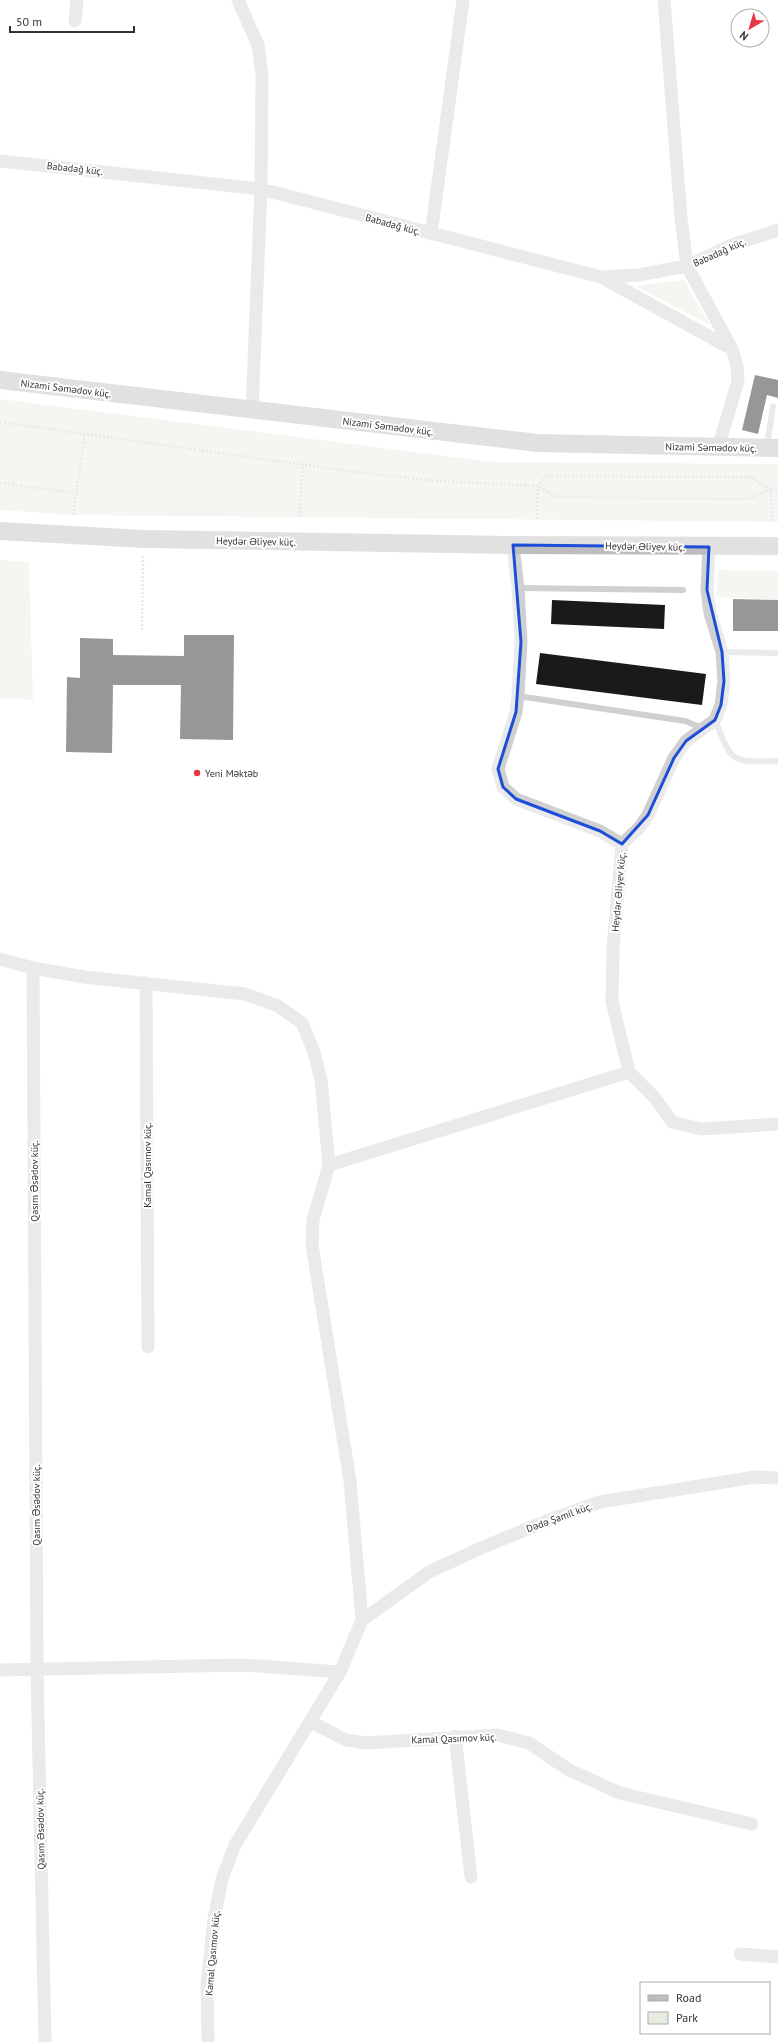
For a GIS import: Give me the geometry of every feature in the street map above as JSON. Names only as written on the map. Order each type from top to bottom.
[{"type":"main road","name":"Nizami Səmədov küç.","points":[[0,380],[538,443],[772,448]]},
{"type":"main road","name":"Heydər Əliyev küç.","points":[[0,531],[144,539],[513,545],[709,547],[778,546]]},
{"type":"street","points":[[75,21],[77,0]]},
{"type":"street","points":[[238,0],[258,45],[261,68],[261,189],[252,410]]},
{"type":"street","points":[[431,234],[463,0]]},
{"type":"street","points":[[664,0],[679,198],[687,266],[732,349],[737,366],[738,381],[718,448]]},
{"type":"street","name":"Babadağ küç.","points":[[0,161],[261,189],[601,277],[638,274],[687,266],[729,246],[778,230]]},
{"type":"street","points":[[601,277],[732,349]]},
{"type":"street","name":"Heydər Əliyev küç.","points":[[513,545],[518,588],[521,642],[518,696],[516,712],[498,769],[503,787],[516,799],[600,831],[622,844],[613,949],[612,1000],[629,1072]]},
{"type":"street","points":[[622,844],[639,828],[648,815],[674,758],[686,741],[715,720],[721,705],[724,681],[722,652],[710,613],[707,590],[709,547]]},
{"type":"street","points":[[0,959],[33,968],[84,977],[245,994],[278,1006],[302,1024],[314,1052],[321,1080],[329,1165],[313,1220],[312,1245],[350,1481],[362,1620]]},
{"type":"street","name":"Qasım Əsədov küç.","points":[[33,968],[37,1670],[44,2042]]},
{"type":"street","name":"Kamal Qasımov küç.","points":[[146,983],[148,1347]]},
{"type":"street","points":[[329,1165],[629,1072],[655,1098],[672,1122],[701,1129],[778,1124]]},
{"type":"street","name":"Dədə Şamil küç.","points":[[362,1620],[429,1572],[481,1548],[549,1520],[600,1502],[756,1477],[778,1478]]},
{"type":"street","name":"Kamal Qasımov küç.","points":[[208,2042],[207,1984],[214,1919],[222,1879],[235,1845],[340,1672],[362,1620]]},
{"type":"street","points":[[0,1670],[243,1665],[340,1672]]},
{"type":"street","name":"Kamal Qasımov küç.","points":[[311,1722],[346,1740],[366,1743],[455,1736],[497,1735],[529,1743],[570,1770],[620,1793],[752,1824]]},
{"type":"street","points":[[455,1736],[471,1877]]},
{"type":"street","points":[[740,1954],[778,1957]]},
{"type":"lane","points":[[772,448],[773,406]]},
{"type":"lane","points":[[518,588],[683,590]]},
{"type":"lane","points":[[722,652],[778,654]]},
{"type":"lane","points":[[518,696],[685,721],[702,728]]},
{"type":"lane","points":[[715,720],[728,752],[737,759],[744,762],[778,761]]},
{"type":"path","points":[[0,422],[435,481],[538,486],[556,497],[746,499],[771,490],[778,490]]},
{"type":"path","points":[[73,515],[85,434]]},
{"type":"path","points":[[299,518],[303,464]]},
{"type":"path","points":[[537,520],[538,486],[546,476],[750,477],[771,490]]},
{"type":"path","points":[[0,483],[76,494]]},
{"type":"path","points":[[771,490],[772,522]]},
{"type":"path","points":[[142,630],[144,539]]},
{"type":"highlighted area","points":[[513,545],[709,547],[707,590],[722,652],[724,681],[721,705],[715,720],[686,741],[674,758],[648,815],[622,844],[600,831],[516,799],[503,787],[498,769],[516,712],[521,642]]},
{"type":"green space","points":[[684,280],[710,325],[635,286]]},
{"type":"green space","points":[[0,399],[492,462],[778,464],[778,522],[73,515],[0,510]]},
{"type":"green space","points":[[0,560],[29,562],[33,700],[0,698]]},
{"type":"green space","points":[[718,570],[778,571],[778,600],[716,597]]},
{"type":"building","points":[[755,375],[778,380],[778,398],[767,395],[758,434],[742,430]]},
{"type":"building","points":[[733,599],[778,600],[778,631],[733,631]]},
{"type":"building","points":[[552,600],[665,605],[664,629],[551,624]]},
{"type":"building","points":[[184,635],[234,635],[233,740],[180,739],[181,685],[113,685],[112,753],[66,752],[67,677],[80,678],[80,638],[113,639],[113,655],[184,656]]},
{"type":"building","points":[[540,653],[706,674],[702,705],[536,684]]},
{"type":"place","name":"Yeni Məktəb","points":[[197,773]]}]
